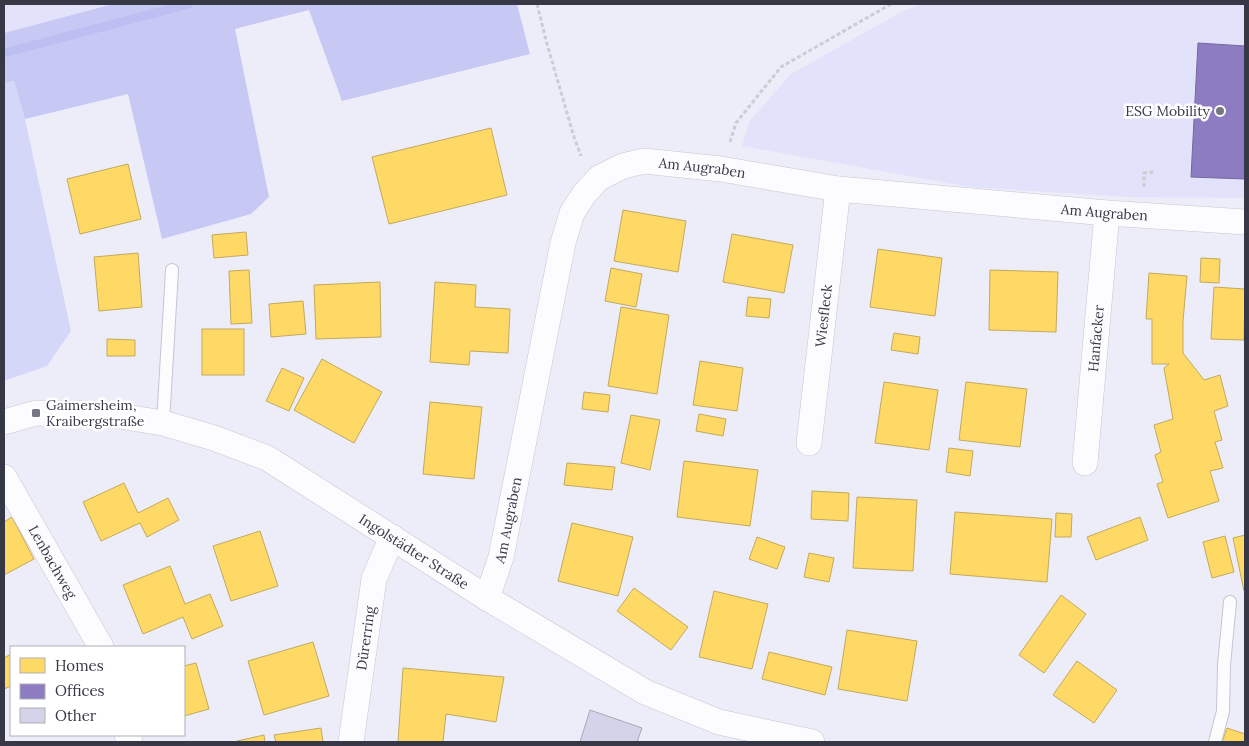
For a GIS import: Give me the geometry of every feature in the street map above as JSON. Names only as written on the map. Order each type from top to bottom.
[{"type":"street","name":"Am Augraben","points":[[487,598],[501,557],[563,243],[572,213],[585,193],[600,178],[623,166],[644,161],[722,169],[838,189],[1108,213],[1245,222]]},
{"type":"street","name":"Wiesfleck","points":[[809,443],[838,189]]},
{"type":"street","name":"Hanfacker","points":[[1085,463],[1108,213]]},
{"type":"street","name":"Ingolstädter Straße","points":[[4,422],[36,413],[107,414],[163,423],[214,438],[267,458],[487,598],[645,692],[719,722],[812,742]]},
{"type":"street","name":"Lenbachweg","points":[[4,477],[100,646]]},
{"type":"street","name":"Dürerring","points":[[352,742],[374,579],[392,537]]},
{"type":"lane","points":[[163,423],[172,270]]},
{"type":"lane","points":[[1215,742],[1223,711],[1224,665],[1230,602]]},
{"type":"path","points":[[537,4],[546,44],[574,137],[581,156],[600,178]]},
{"type":"path","points":[[722,169],[736,123],[781,68],[891,4]]},
{"type":"shaded area","points":[[4,4],[113,4],[4,33]]},
{"type":"shaded area","points":[[113,4],[517,4],[530,54],[342,101],[309,10],[235,29],[269,197],[251,214],[162,239],[128,94],[25,119],[14,81],[4,83],[4,33]]},
{"type":"shaded area","points":[[922,4],[1245,4],[1245,198],[1126,197],[970,187],[742,146],[749,122],[791,74],[903,11]]},
{"type":"shaded area","points":[[14,81],[25,119],[71,331],[47,366],[4,381],[4,83]]},
{"type":"building: Homes","points":[[491,128],[507,195],[389,224],[372,157]]},
{"type":"building: Homes","points":[[128,164],[141,219],[80,234],[67,179]]},
{"type":"building: Homes","points":[[623,210],[686,221],[678,272],[614,261]]},
{"type":"building: Homes","points":[[246,232],[248,255],[214,258],[212,235]]},
{"type":"building: Homes","points":[[732,234],[793,245],[784,293],[723,282]]},
{"type":"building: Homes","points":[[878,249],[942,258],[935,316],[870,307]]},
{"type":"building: Homes","points":[[138,253],[142,307],[99,311],[94,257]]},
{"type":"building: Homes","points":[[1201,258],[1220,259],[1219,283],[1200,282]]},
{"type":"building: Homes","points":[[611,268],[642,274],[636,307],[605,301]]},
{"type":"building: Homes","points":[[249,270],[252,323],[231,324],[229,271]]},
{"type":"building: Homes","points":[[990,270],[1058,272],[1056,332],[989,330]]},
{"type":"building: Homes","points":[[1149,273],[1187,276],[1183,321],[1183,353],[1204,380],[1220,375],[1228,406],[1214,411],[1222,440],[1215,442],[1223,468],[1210,471],[1219,501],[1168,518],[1157,484],[1163,482],[1155,455],[1161,452],[1154,425],[1173,419],[1164,368],[1169,364],[1152,364],[1152,319],[1146,319]]},
{"type":"building: Homes","points":[[380,282],[381,337],[316,339],[314,285]]},
{"type":"building: Homes","points":[[435,282],[476,285],[475,307],[510,309],[508,353],[470,351],[469,365],[430,362]]},
{"type":"building: Homes","points":[[1214,287],[1245,289],[1244,340],[1211,339]]},
{"type":"building: Homes","points":[[748,297],[771,299],[769,318],[746,316]]},
{"type":"building: Homes","points":[[303,301],[306,334],[271,337],[269,304]]},
{"type":"building: Homes","points":[[621,307],[669,315],[657,394],[608,386]]},
{"type":"building: Homes","points":[[202,329],[244,329],[244,375],[202,375]]},
{"type":"building: Homes","points":[[894,333],[920,337],[918,354],[891,350]]},
{"type":"building: Homes","points":[[107,339],[135,340],[135,356],[107,356]]},
{"type":"building: Homes","points":[[322,359],[382,392],[354,443],[294,410]]},
{"type":"building: Homes","points":[[700,361],[743,368],[737,411],[693,405]]},
{"type":"building: Homes","points":[[282,368],[304,378],[289,411],[266,401]]},
{"type":"building: Homes","points":[[884,382],[938,390],[929,450],[875,443]]},
{"type":"building: Homes","points":[[966,382],[1027,389],[1020,447],[959,440]]},
{"type":"building: Homes","points":[[584,392],[610,395],[608,412],[582,409]]},
{"type":"building: Homes","points":[[430,402],[482,407],[474,479],[423,474]]},
{"type":"building: Homes","points":[[699,414],[726,419],[723,436],[696,431]]},
{"type":"building: Homes","points":[[631,415],[660,420],[650,470],[621,463]]},
{"type":"building: Homes","points":[[949,448],[973,451],[970,476],[946,472]]},
{"type":"building: Homes","points":[[684,461],[758,470],[750,526],[677,517]]},
{"type":"building: Homes","points":[[567,463],[615,467],[612,490],[564,485]]},
{"type":"building: Homes","points":[[124,483],[138,513],[168,498],[179,520],[147,537],[140,523],[101,541],[83,502]]},
{"type":"building: Homes","points":[[812,491],[849,493],[848,521],[811,519]]},
{"type":"building: Homes","points":[[857,497],[917,500],[913,571],[853,568]]},
{"type":"building: Homes","points":[[955,512],[1052,519],[1047,582],[950,574]]},
{"type":"building: Homes","points":[[1056,513],[1072,514],[1071,537],[1055,537]]},
{"type":"building: Homes","points":[[12,517],[34,559],[4,575],[4,522]]},
{"type":"building: Homes","points":[[1140,517],[1148,540],[1096,560],[1087,537]]},
{"type":"building: Homes","points":[[572,523],[633,537],[618,596],[558,581]]},
{"type":"building: Homes","points":[[260,531],[278,586],[231,601],[213,546]]},
{"type":"building: Homes","points":[[1245,535],[1245,591],[1244,591],[1233,538]]},
{"type":"building: Homes","points":[[1225,536],[1234,572],[1212,578],[1203,542]]},
{"type":"building: Homes","points":[[757,537],[785,547],[777,569],[749,559]]},
{"type":"building: Homes","points":[[809,553],[834,558],[829,582],[804,577]]},
{"type":"building: Homes","points":[[170,566],[185,604],[210,594],[223,626],[192,639],[183,617],[143,634],[123,585]]},
{"type":"building: Homes","points":[[634,588],[688,627],[671,650],[617,611]]},
{"type":"building: Homes","points":[[714,591],[768,604],[752,669],[699,657]]},
{"type":"building: Homes","points":[[1061,595],[1086,614],[1044,673],[1019,655]]},
{"type":"building: Homes","points":[[847,630],[917,641],[907,701],[838,689]]},
{"type":"building: Homes","points":[[313,642],[329,696],[264,715],[248,661]]},
{"type":"building: Homes","points":[[769,652],[832,667],[825,695],[762,679]]},
{"type":"building: Homes","points":[[10,655],[10,686],[4,689],[4,658]]},
{"type":"building: Homes","points":[[1077,661],[1117,690],[1094,723],[1053,695]]},
{"type":"building: Homes","points":[[196,663],[209,709],[185,716],[185,666]]},
{"type":"building: Homes","points":[[403,668],[504,677],[496,722],[446,714],[443,742],[398,742]]},
{"type":"building: Homes","points":[[321,728],[323,742],[276,742],[274,735]]},
{"type":"building: Homes","points":[[1227,728],[1245,734],[1245,742],[1222,742]]},
{"type":"building: Homes","points":[[264,735],[265,742],[237,741]]},
{"type":"building: Offices","name":"ESG Mobility","points":[[1198,43],[1245,46],[1245,179],[1191,177]]},
{"type":"building: Other","points":[[590,710],[642,728],[637,742],[580,742]]},
{"type":"waterway","points":[[4,53],[189,4]]},
{"type":"place","name":"ESG Mobility","points":[[1220,111]]},
{"type":"place","name":"Gaimersheim, Kraibergstraße","points":[[36,413]]}]
